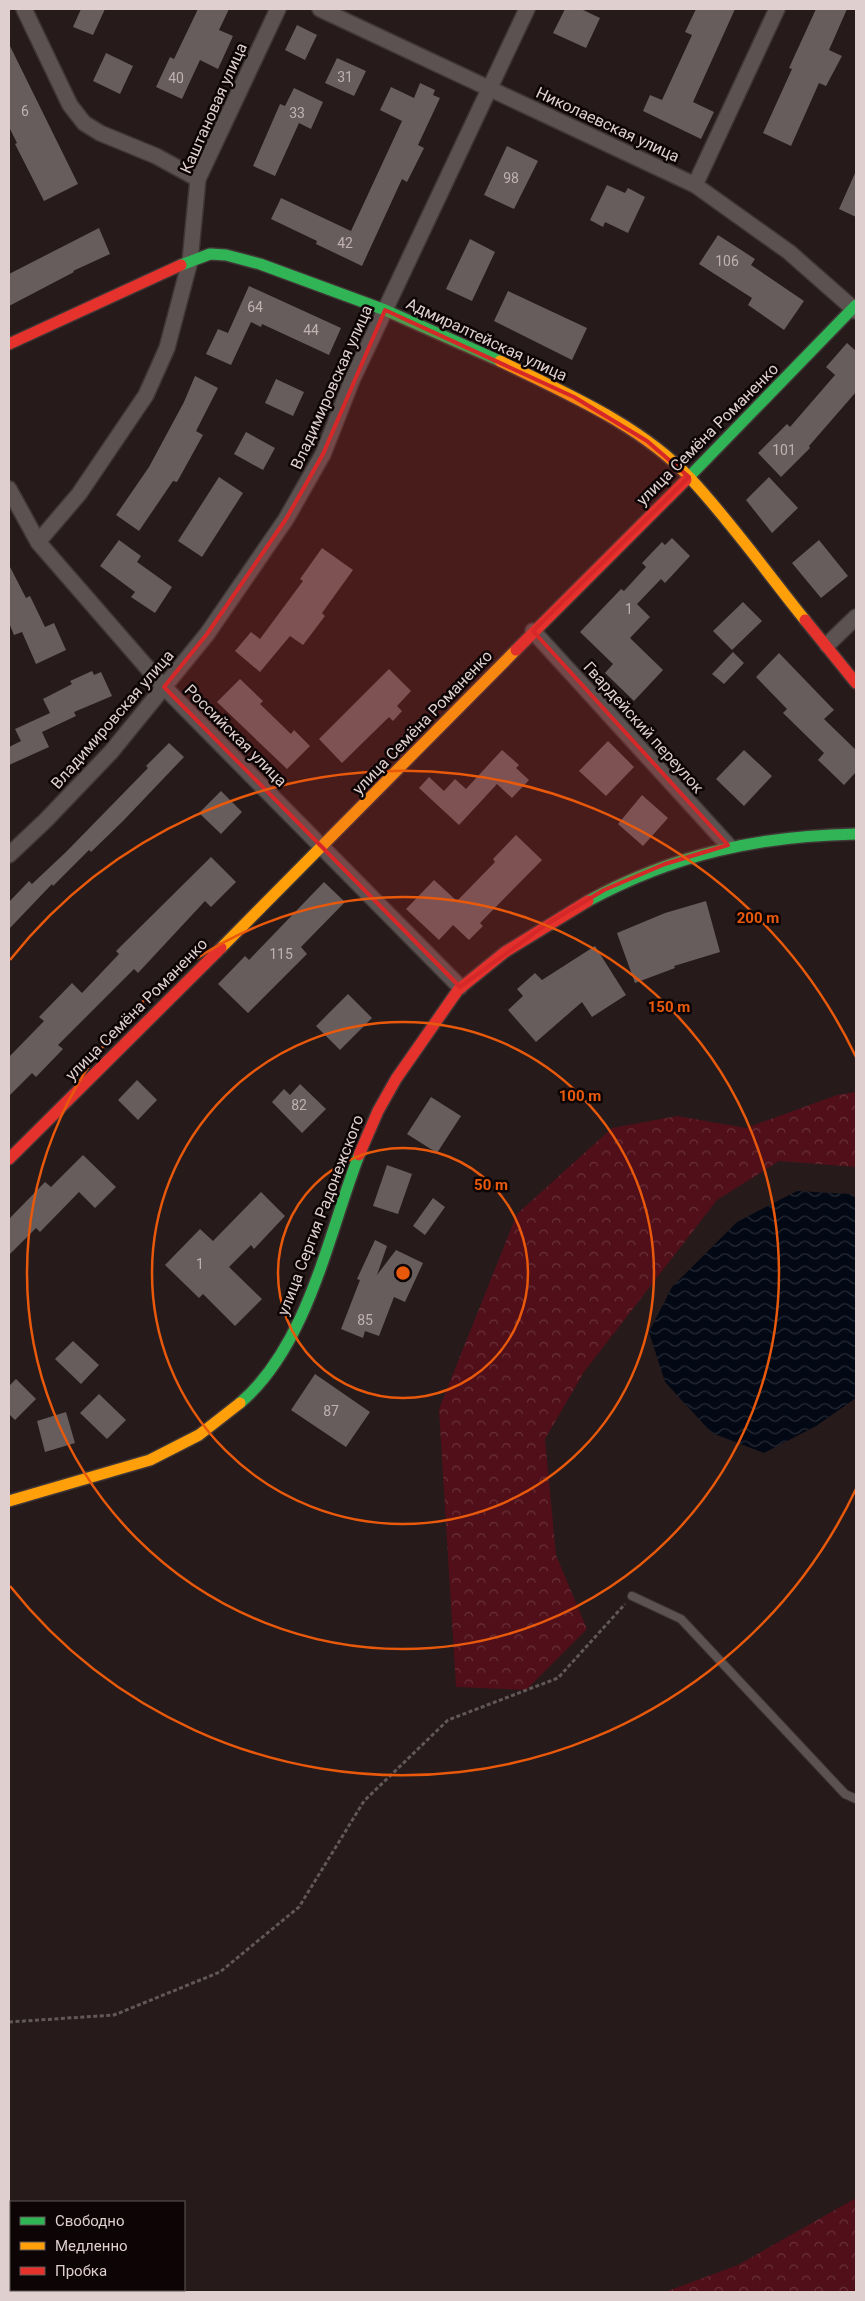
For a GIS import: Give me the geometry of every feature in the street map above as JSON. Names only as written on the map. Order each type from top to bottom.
[{"type":"street","points":[[24,9],[70,105],[84,123],[100,133],[156,156],[198,179]]},
{"type":"street","name":"Каштановая улица","points":[[38,542],[79,494],[146,395],[167,348],[190,261],[198,179],[278,9]]},
{"type":"street","name":"Николаевская улица","points":[[320,9],[695,184],[790,252],[855,308]]},
{"type":"street","name":"Владимировская улица","points":[[9,855],[46,820],[111,752],[207,634],[286,519],[323,454],[352,380],[527,9]]},
{"type":"street","points":[[695,184],[777,9]]},
{"type":"street","name":"Адмиралтейская улица","points":[[9,344],[190,261],[210,254],[226,255],[260,264],[385,310],[486,354],[574,397],[647,441],[689,477],[856,683]]},
{"type":"street","name":"улица Семёна Романенко","points":[[9,1160],[323,846],[855,308]]},
{"type":"street","name":"Российская улица","points":[[9,489],[38,542],[164,687],[323,846],[460,988]]},
{"type":"street","points":[[827,645],[856,617]]},
{"type":"street","name":"Гвардейский переулок","points":[[534,631],[728,846]]},
{"type":"street","name":"улица Сергия Радонежского","points":[[9,1501],[48,1488],[135,1466],[176,1448],[214,1426],[259,1387],[303,1311],[363,1143],[382,1103],[417,1044],[460,988],[495,959],[604,890],[665,864],[728,846],[816,833],[856,834]]},
{"type":"lane","points":[[632,1596],[681,1619],[845,1794],[856,1799]]},
{"type":"path","points":[[9,2022],[114,2014],[220,1972],[299,1907],[364,1801],[448,1720],[558,1678],[632,1596]]},
{"type":"highlighted area","points":[[385,310],[574,397],[647,441],[689,477],[533,631],[728,845],[665,864],[604,890],[547,924],[460,987],[164,687],[207,634],[286,519],[323,454]]},
{"type":"green space","points":[[856,1092],[856,1167],[779,1161],[717,1200],[584,1372],[545,1439],[556,1555],[587,1629],[526,1690],[456,1687],[439,1409],[517,1214],[612,1128],[677,1116],[746,1128],[837,1095]]},
{"type":"green space","points":[[856,2198],[856,2292],[665,2292],[738,2265]]},
{"type":"water","points":[[797,1191],[851,1194],[856,1198],[856,1398],[816,1426],[764,1453],[712,1433],[665,1382],[649,1332],[672,1287],[737,1222]]},
{"type":"building","points":[[81,9],[105,9],[93,35],[73,27]]},
{"type":"building","points":[[198,9],[229,9],[219,30],[233,36],[218,69],[200,60],[182,99],[156,87],[170,57],[174,59]]},
{"type":"building","points":[[565,9],[581,9],[600,18],[586,48],[553,33]]},
{"type":"building","points":[[696,9],[735,9],[693,102],[714,112],[701,139],[643,111],[650,95],[662,100],[692,35],[685,32]]},
{"type":"building","points":[[816,9],[847,9],[829,50],[842,56],[826,86],[819,83],[791,146],[763,133],[792,69],[789,68]]},
{"type":"building","points":[[297,25],[317,35],[305,60],[285,50]]},
{"type":"building","points":[[9,44],[78,184],[44,201],[15,144],[17,143],[9,127]]},
{"type":"building","points":[[106,53],[133,66],[120,94],[93,81]]},
{"type":"building","points":[[337,58],[366,71],[354,96],[325,83]]},
{"type":"building","points":[[420,83],[435,90],[433,95],[440,98],[418,145],[424,148],[407,182],[402,179],[362,266],[316,244],[317,241],[271,219],[281,198],[351,231],[402,121],[380,110],[391,87],[414,98]]},
{"type":"building","points":[[294,88],[323,102],[311,129],[299,123],[275,176],[253,166],[280,104],[285,106]]},
{"type":"building","points":[[507,146],[538,161],[514,209],[484,195]]},
{"type":"building","points":[[856,171],[856,217],[839,209]]},
{"type":"building","points":[[607,185],[625,193],[628,188],[645,197],[628,233],[605,222],[603,227],[590,220]]},
{"type":"building","points":[[99,228],[110,254],[73,271],[9,306],[9,274]]},
{"type":"building","points":[[718,235],[755,259],[751,265],[804,301],[784,330],[748,305],[752,298],[699,264]]},
{"type":"building","points":[[470,239],[495,252],[472,301],[446,289]]},
{"type":"building","points":[[249,286],[341,328],[329,355],[262,324],[261,327],[251,322],[231,365],[206,354],[218,329],[228,333]]},
{"type":"building","points":[[508,291],[587,328],[572,360],[494,321]]},
{"type":"building","points":[[847,343],[856,351],[856,392],[809,446],[810,448],[781,477],[758,453],[787,424],[790,427],[835,375],[826,367]]},
{"type":"building","points":[[195,376],[218,388],[196,431],[203,435],[177,482],[173,481],[139,531],[116,515],[149,467],[184,402]]},
{"type":"building","points":[[276,379],[304,392],[293,416],[265,403]]},
{"type":"building","points":[[246,432],[275,448],[263,470],[234,454]]},
{"type":"building","points":[[219,477],[243,493],[202,557],[178,541]]},
{"type":"building","points":[[769,477],[798,508],[772,533],[746,500]]},
{"type":"building","points":[[672,538],[690,556],[665,583],[661,579],[637,604],[650,617],[630,638],[663,670],[634,701],[605,673],[613,664],[580,632],[621,589],[624,591],[646,567],[642,563],[662,542],[665,545]]},
{"type":"building","points":[[119,540],[141,556],[137,562],[172,587],[155,613],[131,597],[135,592],[100,566]]},
{"type":"building","points":[[819,540],[848,576],[821,598],[792,563]]},
{"type":"building","points":[[322,548],[353,570],[322,613],[325,616],[303,645],[290,636],[260,672],[235,651],[251,632],[260,639],[303,581],[300,579]]},
{"type":"building","points":[[9,565],[26,598],[30,596],[45,627],[54,623],[66,650],[36,664],[22,632],[14,635],[9,623]]},
{"type":"building","points":[[743,602],[762,621],[732,650],[713,631]]},
{"type":"building","points":[[733,652],[744,663],[724,684],[712,674]]},
{"type":"building","points":[[779,653],[834,710],[824,719],[856,750],[856,772],[844,785],[818,760],[824,753],[783,713],[787,709],[756,677]]},
{"type":"building","points":[[389,669],[411,691],[397,706],[402,711],[393,721],[389,717],[342,763],[319,739]]},
{"type":"building","points":[[92,671],[94,675],[101,672],[112,696],[74,712],[76,716],[42,732],[49,747],[9,765],[9,747],[21,741],[15,729],[50,713],[43,699],[72,684],[70,681]]},
{"type":"building","points":[[240,679],[263,701],[260,704],[291,734],[294,730],[310,746],[287,769],[217,702]]},
{"type":"building","points":[[608,741],[634,767],[606,796],[579,771]]},
{"type":"building","points":[[169,743],[184,757],[123,821],[91,852],[89,850],[53,886],[52,884],[9,929],[9,902],[29,881],[32,884],[66,852],[148,768],[146,766]]},
{"type":"building","points":[[502,750],[519,765],[516,768],[529,780],[512,798],[497,784],[459,825],[419,788],[429,777],[444,791],[455,779],[466,789]]},
{"type":"building","points":[[744,750],[772,776],[744,806],[716,779]]},
{"type":"building","points":[[221,791],[242,812],[221,834],[199,813]]},
{"type":"building","points":[[642,795],[668,818],[643,846],[618,824]]},
{"type":"building","points":[[516,835],[542,860],[480,923],[483,926],[469,940],[453,925],[439,940],[406,909],[434,880],[457,901],[495,862],[493,859]]},
{"type":"building","points":[[211,857],[236,882],[211,907],[205,901],[138,973],[134,969],[58,1045],[63,1049],[36,1077],[32,1073],[9,1096],[9,1057],[44,1021],[39,1017],[72,983],[82,993],[119,954],[116,951]]},
{"type":"building","points":[[324,882],[345,902],[301,947],[307,954],[248,1013],[218,984],[245,956],[249,960]]},
{"type":"building","points":[[706,901],[720,952],[674,966],[675,968],[635,983],[617,933],[665,913]]},
{"type":"building","points":[[595,946],[626,995],[592,1017],[582,1002],[536,1042],[508,1010],[523,996],[517,989],[535,973],[542,980]]},
{"type":"building","points":[[348,994],[372,1018],[340,1050],[316,1026]]},
{"type":"building","points":[[137,1080],[157,1100],[138,1120],[118,1100]]},
{"type":"building","points":[[300,1084],[326,1109],[302,1133],[272,1102],[284,1089],[290,1095]]},
{"type":"building","points":[[431,1097],[461,1116],[437,1153],[407,1134]]},
{"type":"building","points":[[83,1155],[116,1187],[95,1208],[79,1192],[40,1232],[36,1228],[9,1255],[9,1219],[45,1182],[51,1187]]},
{"type":"building","points":[[387,1165],[412,1174],[398,1214],[373,1206]]},
{"type":"building","points":[[261,1192],[285,1216],[254,1249],[251,1245],[229,1267],[262,1299],[235,1326],[203,1294],[199,1298],[165,1265],[200,1229],[213,1241]]},
{"type":"building","points":[[433,1198],[445,1207],[425,1235],[413,1226]]},
{"type":"building","points":[[375,1240],[387,1246],[377,1275],[396,1250],[423,1263],[405,1302],[394,1297],[379,1336],[365,1331],[363,1338],[341,1329],[360,1280],[357,1279]]},
{"type":"building","points":[[73,1341],[99,1365],[81,1384],[55,1359]]},
{"type":"building","points":[[315,1374],[370,1412],[346,1447],[291,1410]]},
{"type":"building","points":[[16,1379],[36,1399],[15,1420],[9,1414],[9,1386]]},
{"type":"building","points":[[99,1394],[126,1420],[107,1439],[80,1413]]},
{"type":"building","points":[[66,1412],[75,1443],[45,1452],[37,1421]]},
{"type":"traffic: fast","points":[[181,265],[210,254],[226,255],[260,264],[385,310],[500,361]]},
{"type":"traffic: fast","points":[[686,480],[856,305]]},
{"type":"traffic: fast","points":[[588,901],[653,871],[718,851],[785,839],[856,834]]},
{"type":"traffic: fast","points":[[240,1403],[263,1379],[283,1351],[299,1320],[326,1253],[359,1155]]},
{"type":"traffic: slow","points":[[500,361],[600,411],[625,426],[670,459],[690,478],[720,512],[805,620]]},
{"type":"traffic: slow","points":[[221,948],[516,650]]},
{"type":"traffic: slow","points":[[9,1501],[150,1460],[199,1435],[240,1403]]},
{"type":"traffic: jam","points":[[9,344],[181,265]]},
{"type":"traffic: jam","points":[[516,650],[686,480]]},
{"type":"traffic: jam","points":[[805,620],[856,683]]},
{"type":"traffic: jam","points":[[359,1155],[378,1111],[396,1079],[458,990],[505,952],[588,901]]},
{"type":"traffic: jam","points":[[9,1159],[221,948]]}]
